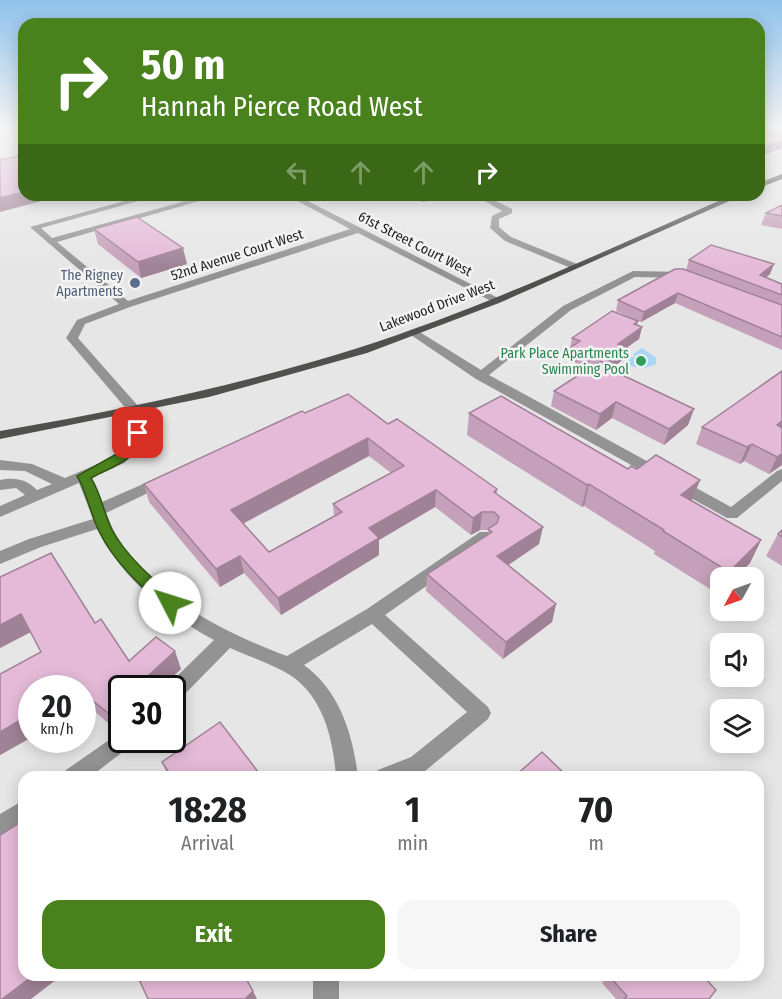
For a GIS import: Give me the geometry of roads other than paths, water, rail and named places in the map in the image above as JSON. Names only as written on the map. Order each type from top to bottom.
[{"type":"main road","points":[[765,183],[782,176]]},
{"type":"main road","name":"Lakewood Drive West","points":[[0,435],[134,410],[290,371],[414,333],[497,300],[725,201]]},
{"type":"street","points":[[126,305],[34,227],[133,201]]},
{"type":"street","points":[[50,241],[194,201]]},
{"type":"street","name":"61st Street Court West","points":[[301,201],[497,300]]},
{"type":"street","points":[[490,201],[509,211],[495,218],[494,228],[508,239],[574,266]]},
{"type":"street","name":"52nd Avenue Court West","points":[[134,410],[72,338],[81,322],[126,305],[357,230]]},
{"type":"street","points":[[480,376],[567,308],[633,274],[681,274],[691,278]]},
{"type":"street","points":[[414,333],[508,392],[732,514],[782,474]]},
{"type":"street","points":[[0,512],[119,460],[132,448],[138,433],[134,410]]},
{"type":"street","points":[[0,465],[27,467],[66,484]]},
{"type":"street","points":[[83,476],[100,516],[116,545],[156,593],[185,614],[228,638],[288,665],[313,685],[328,705],[339,728],[346,771]]},
{"type":"street","points":[[0,558],[100,516],[174,476]]},
{"type":"street","points":[[0,484],[19,482],[27,487],[35,497]]},
{"type":"street","points":[[288,665],[373,614],[486,536]]},
{"type":"street","points":[[373,614],[481,713],[418,764],[400,771]]},
{"type":"street","points":[[186,680],[228,638]]},
{"type":"street","points":[[81,771],[108,751]]},
{"type":"street","points":[[0,827],[18,816]]},
{"type":"street","points":[[326,981],[326,999]]},
{"type":"water","name":"Park Place Apartments Swimming Pool","points":[[642,348],[656,358],[656,364],[640,368],[623,363],[629,357],[635,357],[633,354]]},
{"type":"place","name":"The Rigney Apartments","points":[[135,283]]},
{"type":"place","name":"Park Place Apartments Swimming Pool","points":[[641,361]]}]
